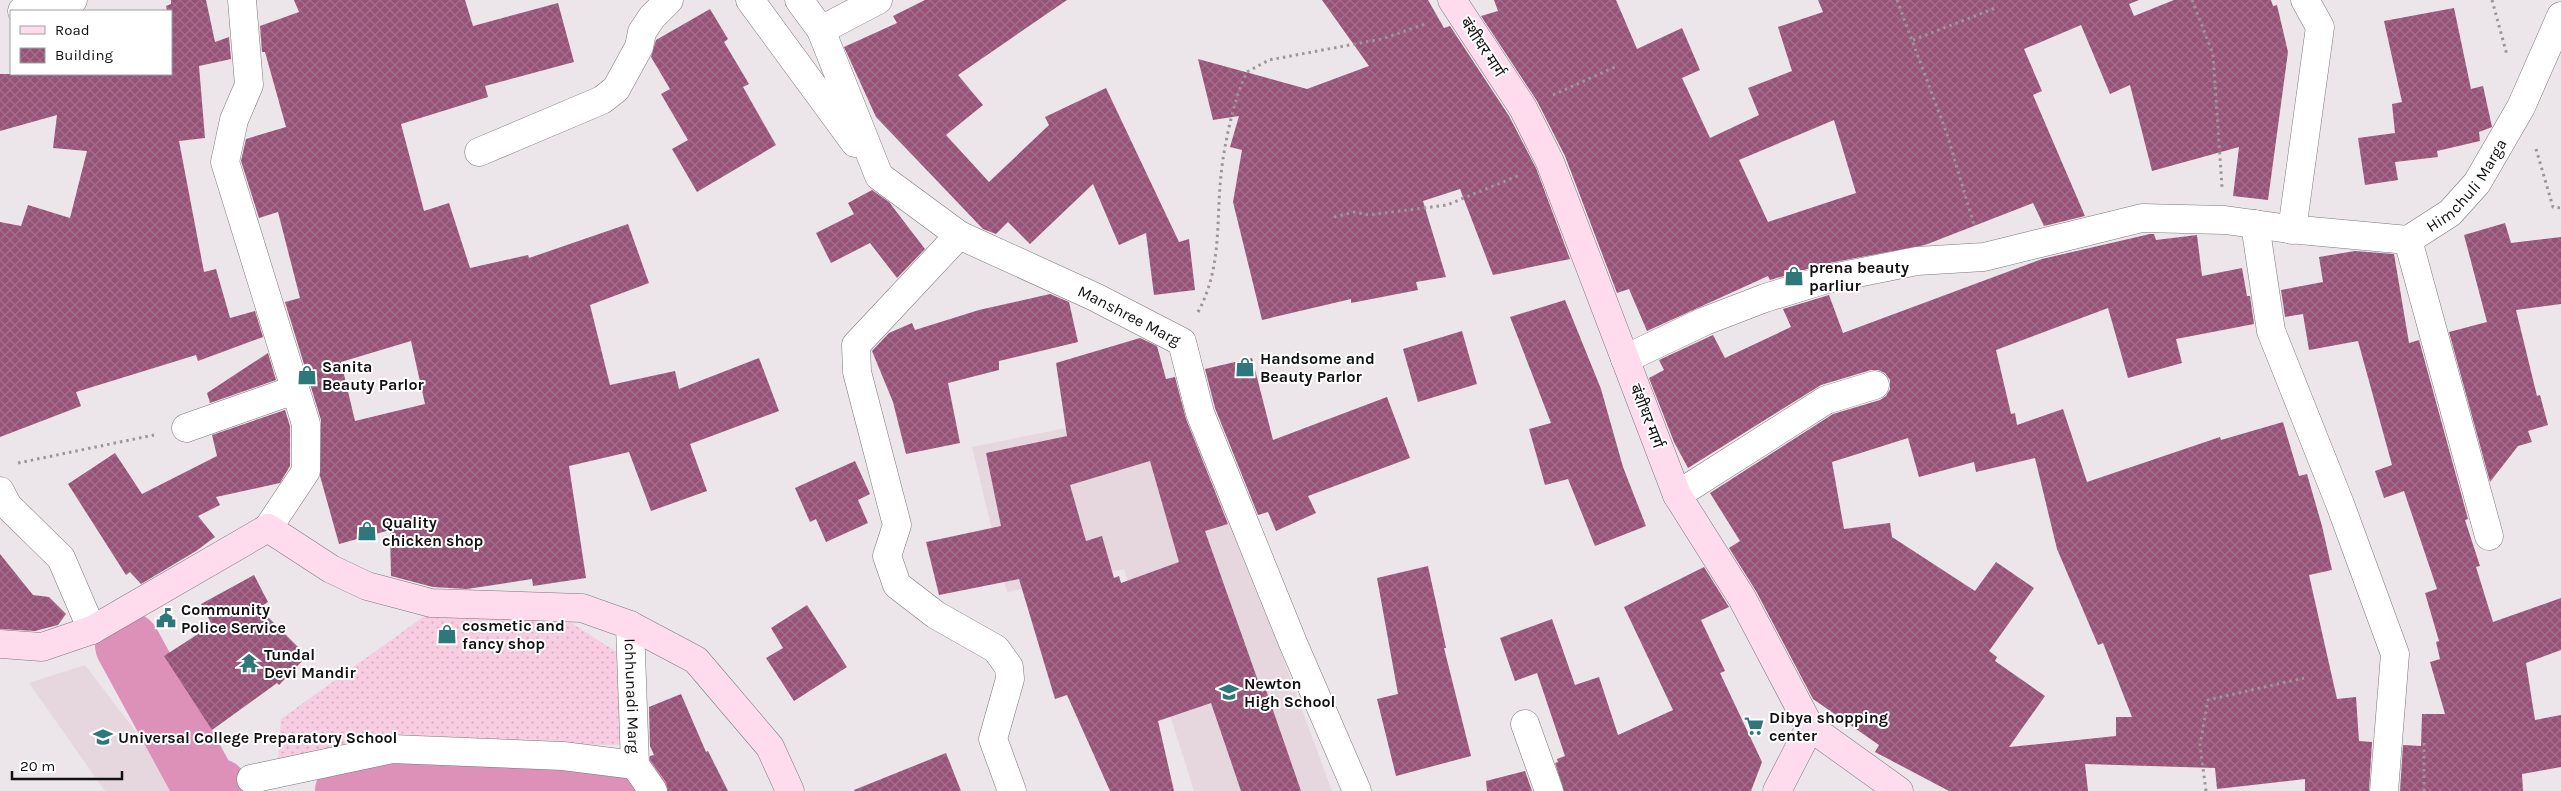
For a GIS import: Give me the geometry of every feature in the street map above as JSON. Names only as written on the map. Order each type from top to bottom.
[{"type":"street","points":[[27,10],[73,0]]},
{"type":"street","points":[[0,644],[42,647],[92,630],[268,528],[306,472],[306,424],[225,162],[234,120],[249,84],[242,0]]},
{"type":"street","points":[[479,152],[602,100],[616,89],[639,46],[642,32],[652,17],[669,0]]},
{"type":"street","points":[[750,0],[879,176]]},
{"type":"street","points":[[799,0],[821,30],[879,176]]},
{"type":"street","points":[[821,30],[878,0]]},
{"type":"street","points":[[2304,0],[2320,27],[2276,227],[2272,331],[2340,504],[2395,654],[2384,791]]},
{"type":"street","name":"बंशीधर मार्ग","points":[[1456,6],[1523,108],[1550,162],[1677,495],[1742,598],[1810,727],[1899,791]]},
{"type":"street","name":"Himchuli Marga","points":[[1626,358],[1705,321],[1765,298],[1827,279],[1917,261],[1984,257],[2142,218],[2224,220],[2408,240],[2450,213],[2477,184],[2521,107],[2561,16]]},
{"type":"street","name":"Manshree Marg","points":[[879,176],[959,235],[1095,297],[1182,342],[1200,413],[1357,791]]},
{"type":"street","points":[[959,235],[856,345],[857,372],[897,526],[886,556],[897,586],[936,615],[996,650],[1009,668],[1010,679],[993,739],[1012,791]]},
{"type":"street","points":[[2408,240],[2489,536]]},
{"type":"street","points":[[1677,495],[1826,400],[1875,385]]},
{"type":"street","points":[[186,428],[294,390]]},
{"type":"street","points":[[0,491],[8,506],[61,558],[92,630]]},
{"type":"street","points":[[268,528],[331,569],[367,586],[431,603],[582,608],[630,625],[696,660],[770,746],[790,791]]},
{"type":"street","name":"Ichhunadi Marg","points":[[630,625],[635,765],[653,791]]},
{"type":"street","points":[[1525,724],[1549,791]]},
{"type":"street","points":[[1777,791],[1810,727]]},
{"type":"street","points":[[251,778],[392,749],[563,756],[635,765]]},
{"type":"path","points":[[1897,0],[1947,134],[1984,257]]},
{"type":"path","points":[[2192,0],[2213,54],[2224,220]]},
{"type":"path","points":[[1182,342],[1203,302],[1217,254],[1221,174],[1235,107],[1247,72],[1269,60],[1382,40],[1456,6]]},
{"type":"path","points":[[1913,40],[1998,7]]},
{"type":"path","points":[[1523,108],[1617,66]]},
{"type":"path","points":[[1334,217],[1354,212],[1368,215],[1447,205],[1550,162]]},
{"type":"path","points":[[10,464],[186,428]]},
{"type":"path","points":[[2206,791],[2200,745],[2208,700],[2304,678]]},
{"type":"path","points":[[2424,738],[2424,791]]},
{"type":"shaded area","name":"Newton High School","points":[[1189,403],[1332,791],[1194,791],[1124,569],[1007,592],[972,447]]},
{"type":"shaded area","points":[[556,613],[618,653],[629,745],[447,744],[278,761],[281,719],[426,615]]},
{"type":"shaded area","name":"Universal College Preparatory School","points":[[85,665],[181,791],[105,791],[29,683]]},
{"type":"building","points":[[171,0],[206,0],[215,42],[229,37],[231,59],[199,66],[205,138],[179,141],[204,272],[216,269],[230,318],[255,311],[263,337],[198,361],[196,355],[76,392],[81,406],[0,437],[0,222],[21,226],[28,205],[70,218],[87,151],[53,148],[57,115],[0,131],[0,74],[172,75],[172,10],[167,10],[166,6],[171,4]]},
{"type":"building","points":[[294,0],[465,0],[473,26],[558,3],[574,62],[485,86],[488,97],[401,124],[424,211],[449,203],[470,268],[528,255],[529,258],[628,224],[649,283],[590,305],[610,385],[675,371],[679,389],[759,358],[779,411],[690,444],[707,491],[651,511],[629,452],[569,466],[586,578],[533,586],[532,579],[467,589],[433,587],[391,576],[390,530],[339,544],[320,476],[321,420],[285,302],[300,298],[278,212],[259,218],[241,161],[246,139],[286,127],[265,52],[262,52],[260,26],[299,12]],"holes":[[[411,341],[425,404],[355,421],[341,362]]]},
{"type":"building","points":[[925,0],[1067,0],[958,75],[983,105],[946,135],[989,182],[1049,125],[1045,117],[1106,88],[1179,242],[1189,239],[1195,290],[1154,295],[1146,233],[1119,245],[1093,184],[1030,244],[1008,222],[996,234],[983,229],[876,117],[844,47],[897,23],[893,16]]},
{"type":"building","points":[[1322,0],[1428,0],[1444,28],[1450,26],[1509,116],[1536,168],[1570,259],[1493,275],[1460,189],[1423,201],[1446,277],[1416,282],[1418,290],[1351,303],[1351,299],[1262,320],[1233,202],[1242,150],[1230,147],[1239,116],[1213,120],[1198,59],[1307,89],[1369,66]]},
{"type":"building","points":[[1494,0],[1616,0],[1637,49],[1682,28],[1700,70],[1682,78],[1710,138],[1759,115],[1748,88],[1792,71],[1778,27],[1823,12],[1818,0],[2139,0],[2129,4],[2134,16],[2174,0],[2271,0],[2273,6],[2277,5],[2288,52],[2268,200],[2233,196],[2239,147],[2152,171],[2130,85],[2110,94],[2081,25],[2024,49],[2042,91],[2033,95],[2085,216],[2044,226],[2033,203],[1925,245],[1824,264],[1770,280],[1768,276],[1647,331],[1629,289],[1617,293],[1565,156],[1537,101],[1481,16],[1498,11]],"holes":[[[1834,120],[1856,193],[1768,222],[1739,160]]]},
{"type":"building","points":[[2454,8],[2471,89],[2483,86],[2492,127],[2479,132],[2480,141],[2437,151],[2438,157],[2395,162],[2398,180],[2365,185],[2358,138],[2395,133],[2392,104],[2402,102],[2384,21]]},
{"type":"building","points":[[710,9],[728,39],[724,42],[749,84],[743,87],[776,145],[697,192],[672,149],[688,140],[661,94],[670,89],[651,57],[656,40]]},
{"type":"building","points":[[872,190],[889,202],[925,249],[897,278],[870,243],[831,263],[816,233],[854,214],[848,203]]},
{"type":"building","points":[[2505,223],[2511,243],[2561,237],[2561,304],[2516,310],[2537,396],[2540,395],[2548,425],[2528,431],[2532,442],[2518,446],[2490,482],[2449,332],[2487,322],[2464,235]]},
{"type":"building","points":[[2150,234],[2154,234],[2156,240],[2197,235],[2202,276],[2242,268],[2247,296],[2250,296],[2254,324],[2176,339],[2182,363],[2128,378],[2108,308],[1996,350],[2011,414],[2015,413],[2017,425],[2063,409],[2087,482],[2220,437],[2221,440],[2283,422],[2299,476],[2307,474],[2322,526],[2332,570],[2309,575],[2337,699],[2356,697],[2359,741],[2372,742],[2369,791],[2305,791],[2305,779],[2217,789],[2215,768],[2085,764],[2088,791],[1949,791],[1875,752],[1879,745],[1813,699],[1756,591],[1729,548],[1740,541],[1710,493],[1833,414],[1880,400],[1886,396],[1890,389],[1890,380],[1885,373],[1871,370],[1821,385],[1688,468],[1674,442],[1649,378],[1664,370],[1659,360],[1713,335],[1725,358],[1791,327],[1783,309],[1829,295],[1843,333],[2042,259]],"holes":[[[1908,438],[1919,477],[1974,462],[1976,472],[2035,458],[2057,549],[2098,645],[2103,643],[2132,717],[2116,717],[2116,736],[2009,747],[2045,696],[1995,661],[1997,657],[1989,651],[2034,588],[1996,562],[1975,591],[1892,537],[1890,523],[1844,529],[1832,462]]]},
{"type":"building","points":[[2355,251],[2394,254],[2409,343],[2419,340],[2468,519],[2465,520],[2480,566],[2476,567],[2493,622],[2561,598],[2561,650],[2526,663],[2535,720],[2561,715],[2561,767],[2522,774],[2523,791],[2400,791],[2403,745],[2421,746],[2422,714],[2445,714],[2430,662],[2440,659],[2436,642],[2439,641],[2425,593],[2437,589],[2404,491],[2384,498],[2375,471],[2392,465],[2358,341],[2309,350],[2303,314],[2285,317],[2281,290],[2323,282],[2319,257]]},
{"type":"building","points":[[1050,294],[1069,302],[1078,342],[999,361],[999,370],[948,383],[960,443],[906,454],[893,402],[872,351],[889,333],[912,323],[915,330],[979,310]]},
{"type":"building","points":[[1565,300],[1601,389],[1623,467],[1646,526],[1595,546],[1568,479],[1545,485],[1529,429],[1551,423],[1510,317]]},
{"type":"building","points":[[1462,331],[1477,384],[1418,402],[1403,349]]},
{"type":"building","points":[[1140,338],[1157,346],[1166,379],[1175,377],[1186,419],[1228,524],[1205,531],[1262,692],[1266,690],[1301,791],[1241,791],[1211,703],[1158,721],[1174,791],[1110,791],[1067,695],[1055,699],[1019,579],[939,595],[926,542],[1001,526],[986,453],[1067,436],[1056,363]],"holes":[[[1150,461],[1179,562],[1121,583],[1119,576],[1114,578],[1102,536],[1086,541],[1070,485]]]},
{"type":"building","points":[[268,353],[276,380],[210,403],[207,393]]},
{"type":"building","points":[[1252,358],[1273,440],[1387,397],[1410,458],[1308,496],[1316,513],[1276,531],[1268,512],[1258,515],[1215,408],[1205,369]]},
{"type":"building","points":[[285,410],[290,426],[290,466],[280,483],[216,497],[220,505],[198,516],[215,537],[196,551],[141,584],[130,572],[126,575],[68,484],[115,453],[142,494],[217,456],[212,435]]},
{"type":"building","points":[[855,461],[870,494],[858,500],[868,523],[826,542],[816,519],[810,522],[795,488]]},
{"type":"building","points":[[0,554],[33,595],[49,597],[66,614],[58,625],[35,631],[0,629]]},
{"type":"building","points":[[1428,566],[1446,648],[1444,648],[1471,756],[1396,776],[1377,699],[1398,694],[1377,578]]},
{"type":"building","points":[[1704,567],[1729,607],[1701,620],[1725,671],[1720,673],[1762,762],[1751,791],[1564,791],[1555,763],[1558,762],[1557,759],[1565,756],[1537,673],[1515,681],[1500,638],[1552,619],[1575,685],[1599,677],[1618,735],[1673,710],[1624,607]]},
{"type":"building","points":[[254,575],[268,602],[259,608],[307,656],[279,685],[277,683],[212,730],[164,656],[212,625],[201,604]]},
{"type":"building","points":[[807,605],[847,667],[794,701],[766,658],[783,648],[771,628]]},
{"type":"building","points":[[681,694],[706,752],[708,751],[728,791],[668,791],[666,782],[650,760],[650,756],[654,755],[650,746],[649,707]]},
{"type":"building","points":[[946,753],[961,791],[854,790]]},
{"type":"building","points":[[1525,771],[1532,791],[1487,791],[1486,781]]},
{"type":"waterway","points":[[128,645],[206,788],[217,791]]},
{"type":"waterway","points":[[348,791],[416,778],[643,789],[645,791]]},
{"type":"place","name":"prena beauty parliur","points":[[1794,276]]},
{"type":"place","name":"Handsome and Beauty Parlor","points":[[1245,367]]},
{"type":"place","name":"Sanita Beauty Parlor","points":[[307,375]]},
{"type":"place","name":"Quality chicken shop","points":[[367,531]]},
{"type":"place","name":"Community Police Service","points":[[166,618]]},
{"type":"place","name":"cosmetic and fancy shop","points":[[447,634]]},
{"type":"place","name":"Tundal Devi Mandir","points":[[249,663]]},
{"type":"place","name":"Newton High School","points":[[1229,692]]},
{"type":"place","name":"Dibya shopping center","points":[[1754,726]]},
{"type":"place","name":"Universal College Preparatory School","points":[[103,737]]}]
